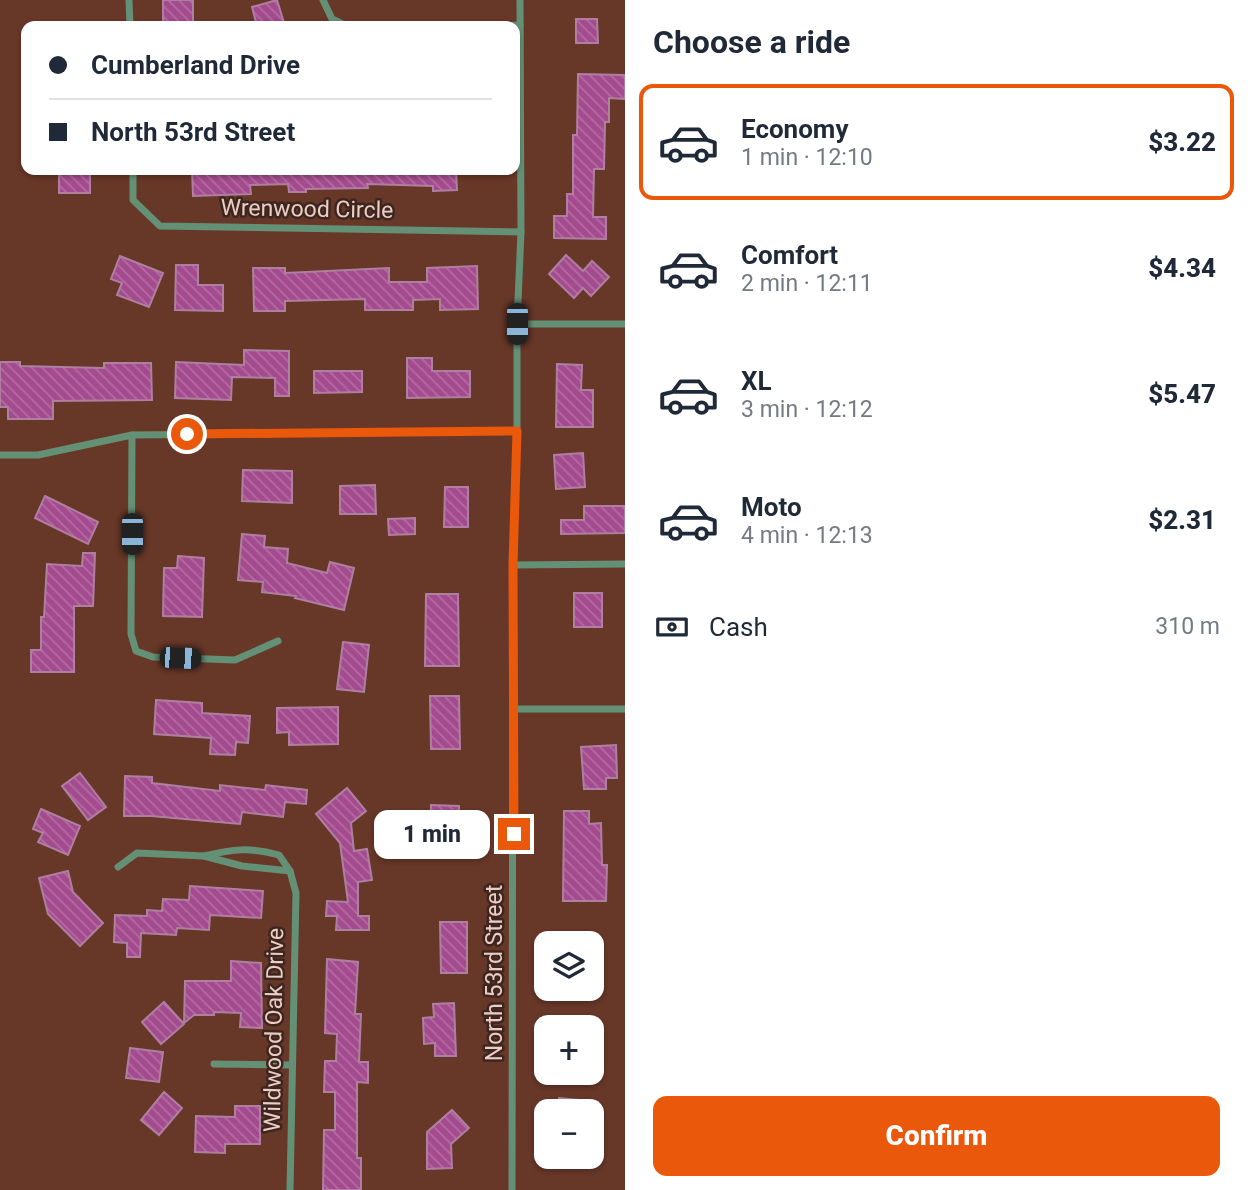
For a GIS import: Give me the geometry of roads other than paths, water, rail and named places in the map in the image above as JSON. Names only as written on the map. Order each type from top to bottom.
[{"type":"street","points":[[129,0],[130,21]]},
{"type":"street","points":[[323,0],[332,19],[336,21]]},
{"type":"street","name":"North 53rd Street","points":[[512,1190],[513,565],[521,232],[520,0]]},
{"type":"street","name":"Wrenwood Circle","points":[[133,175],[133,200],[160,226],[521,232]]},
{"type":"street","points":[[517,324],[625,324]]},
{"type":"street","points":[[0,455],[38,455],[132,435],[517,431]]},
{"type":"street","points":[[132,435],[131,634],[136,651],[153,657],[235,660],[278,641]]},
{"type":"street","points":[[513,565],[625,564]]},
{"type":"street","points":[[514,709],[625,709]]},
{"type":"street","points":[[204,856],[233,849],[258,849],[279,855],[290,871]]},
{"type":"street","points":[[118,867],[137,853],[204,856],[242,866],[290,871]]},
{"type":"street","name":"Wildwood Oak Drive","points":[[290,871],[296,893],[290,1190]]},
{"type":"street","points":[[214,1064],[292,1065]]}]
